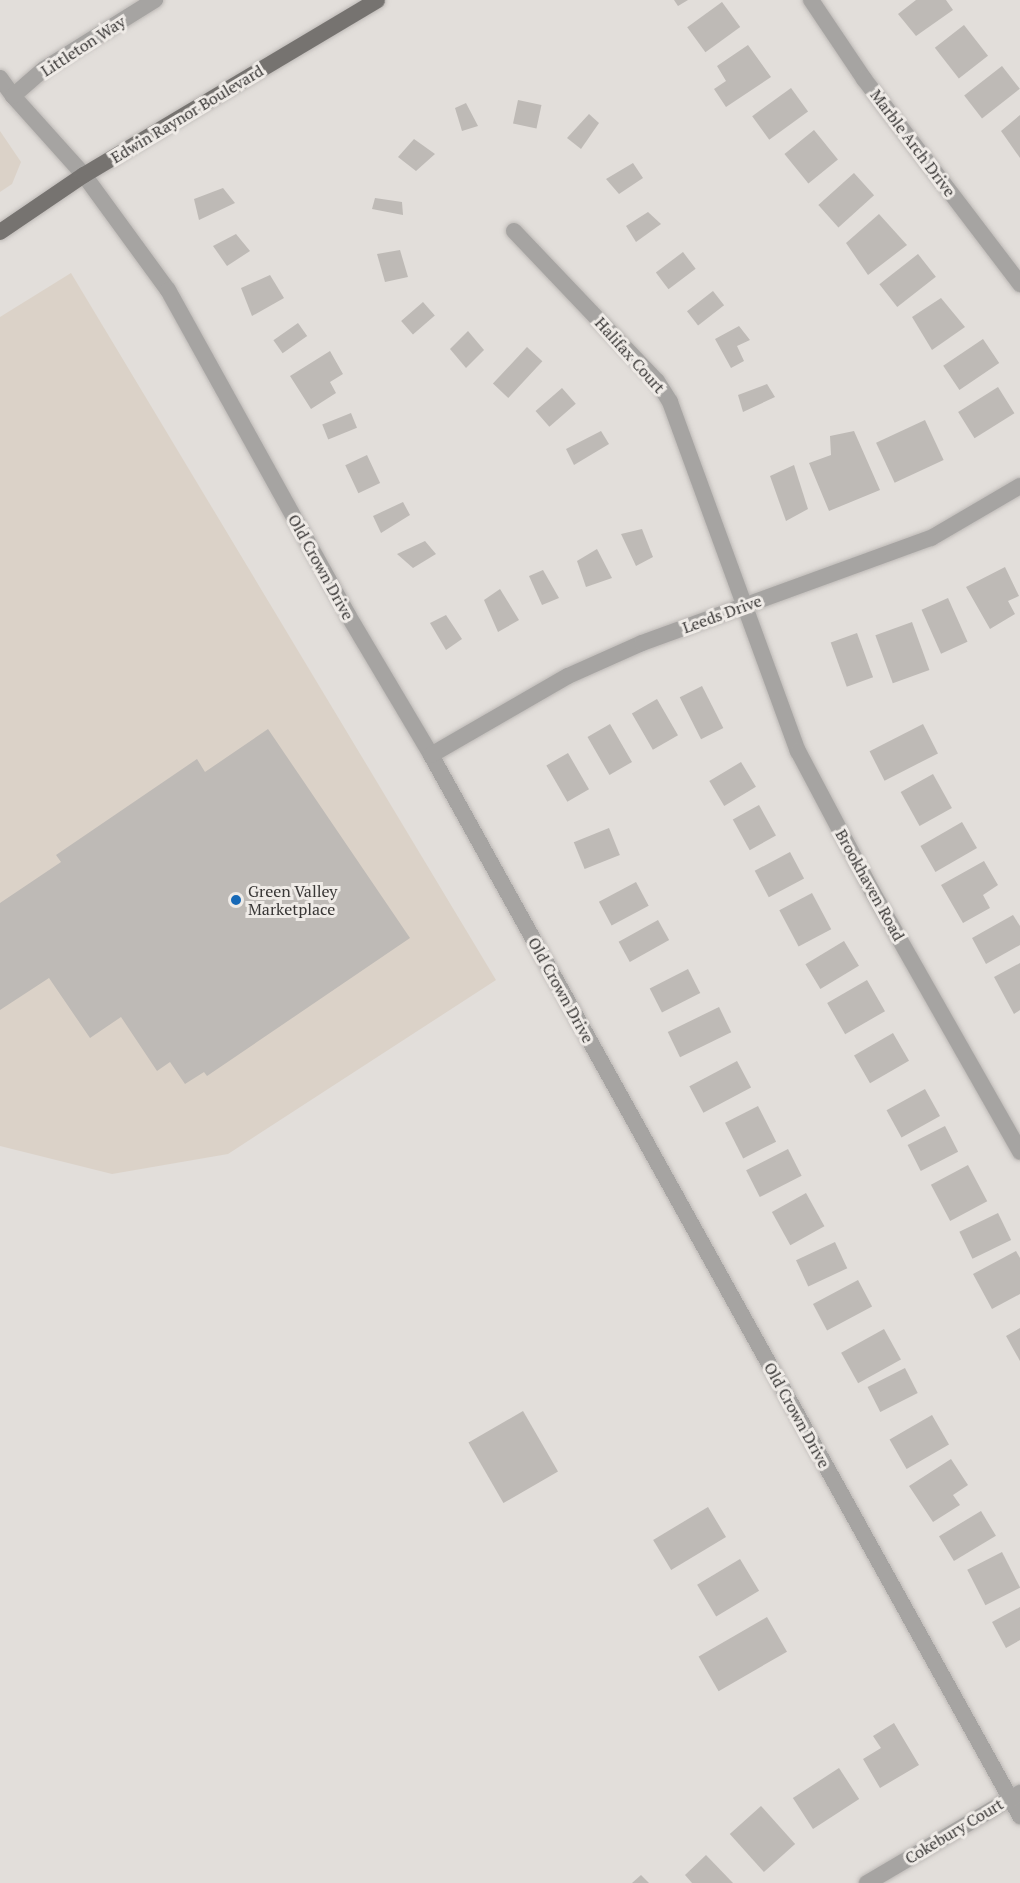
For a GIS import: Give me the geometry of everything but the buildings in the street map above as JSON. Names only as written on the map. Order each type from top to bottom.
[{"type":"main road","name":"Edwin Raynor Boulevard","points":[[0,232],[84,176],[377,0]]},
{"type":"street","name":"Littleton Way","points":[[13,96],[44,69],[155,0]]},
{"type":"street","name":"Marble Arch Drive","points":[[811,0],[864,79],[1020,284]]},
{"type":"street","points":[[0,78],[13,96],[84,176]]},
{"type":"street","name":"Old Crown Drive","points":[[84,176],[168,290],[348,615],[431,755],[1015,1795],[1020,1816]]},
{"type":"street","name":"Halifax Court","points":[[514,231],[641,363],[670,402],[745,605]]},
{"type":"street","name":"Leeds Drive","points":[[431,755],[568,676],[642,643],[931,538],[1020,486]]},
{"type":"street","name":"Brookhaven Road","points":[[745,605],[798,751],[872,891],[1020,1152]]},
{"type":"street","name":"Cokebury Court","points":[[867,1883],[1015,1795]]},
{"type":"shaded area","points":[[0,131],[21,162],[12,184],[0,192]]},
{"type":"shaded area","points":[[71,273],[496,980],[228,1154],[112,1174],[0,1146],[0,317]]},
{"type":"place","name":"Green Valley Marketplace","points":[[236,900]]}]
